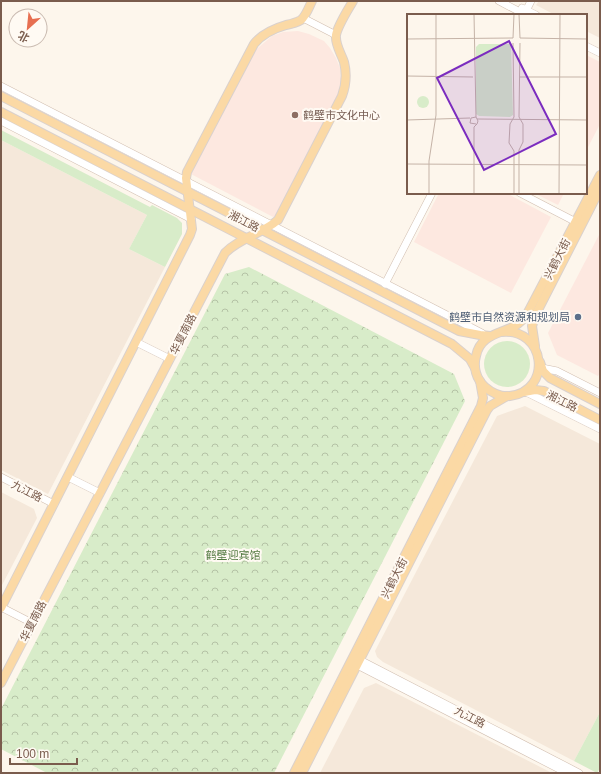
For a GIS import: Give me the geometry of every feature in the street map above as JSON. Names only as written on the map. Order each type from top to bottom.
[{"type":"main road","points":[[1,608],[190,235],[192,229],[186,181],[187,172],[254,44],[271,30],[293,24],[303,18],[312,1]]},
{"type":"main road","points":[[336,35],[353,1]]},
{"type":"main road","name":"华夏南路","points":[[1,683],[225,253],[229,248],[278,220],[338,104],[344,89],[346,72],[336,35]]},
{"type":"main road","name":"湘江路","points":[[1,96],[459,331],[480,336],[490,336]]},
{"type":"main road","name":"湘江路","points":[[1,112],[452,344],[470,359],[475,368]]},
{"type":"main road","name":"兴鹤大街","points":[[501,332],[514,326],[526,316],[600,175]]},
{"type":"main road","name":"兴鹤大街","points":[[535,347],[532,326],[536,312],[600,189]]},
{"type":"main road","points":[[510,331],[520,334],[528,339],[535,347],[541,364],[535,380],[524,392],[507,396],[498,394],[490,391],[480,381],[475,368],[475,358],[478,349],[490,336],[501,332],[510,331]]},
{"type":"main road","name":"湘江路","points":[[541,364],[543,371],[550,378],[600,404]]},
{"type":"main road","name":"兴鹤大街","points":[[294,773],[481,406],[482,398],[480,381]]},
{"type":"main road","name":"湘江路","points":[[524,392],[535,390],[544,391],[600,420]]},
{"type":"main road","name":"兴鹤大街","points":[[302,773],[487,410],[490,406],[507,396]]},
{"type":"street","points":[[499,1],[525,14]]},
{"type":"street","points":[[509,1],[525,14]]},
{"type":"street","points":[[525,14],[531,1]]},
{"type":"street","points":[[303,18],[336,35]]},
{"type":"street","points":[[587,41],[600,48]]},
{"type":"street","points":[[587,46],[600,53]]},
{"type":"street","points":[[1,86],[472,329],[490,336]]},
{"type":"street","points":[[1,121],[191,219]]},
{"type":"street","points":[[385,284],[431,194]]},
{"type":"street","points":[[522,194],[576,222]]},
{"type":"street","points":[[136,342],[170,359]]},
{"type":"street","points":[[541,364],[600,394]]},
{"type":"street","points":[[524,392],[600,429]]},
{"type":"street","name":"九江路","points":[[1,477],[53,506]]},
{"type":"street","points":[[68,477],[100,493]]},
{"type":"street","name":"九江路","points":[[1,482],[53,506]]},
{"type":"street","points":[[1,608],[32,623]]},
{"type":"street","name":"九江路","points":[[359,663],[567,773]]},
{"type":"street","name":"九江路","points":[[359,663],[579,773]]},
{"type":"shaded area","points":[[539,1],[600,1],[600,38],[587,32],[587,14],[553,14],[536,5]]},
{"type":"shaded area","points":[[298,31],[324,41],[336,58],[340,68],[341,79],[338,97],[275,218],[189,173],[253,52],[272,36],[283,32]]},
{"type":"shaded area","points":[[587,56],[600,62],[600,124],[587,149]]},
{"type":"shaded area","points":[[1,140],[147,215],[129,249],[165,267],[48,494],[1,470]]},
{"type":"shaded area","points":[[438,194],[508,194],[551,217],[511,293],[414,242]]},
{"type":"shaded area","points":[[536,194],[564,194],[558,205]]},
{"type":"shaded area","name":"鹤壁市自然资源和规划局","points":[[600,233],[600,373],[598,376],[557,355],[548,333]]},
{"type":"shaded area","points":[[525,406],[600,444],[600,712],[574,761],[383,662],[377,657],[375,651],[497,416]]},
{"type":"shaded area","points":[[1,492],[34,509],[37,518],[1,587]]},
{"type":"shaded area","points":[[376,683],[552,773],[320,773],[364,688]]},
{"type":"green space","points":[[1,130],[150,207],[152,205],[177,218],[182,223],[182,234],[165,267],[129,249],[147,215],[1,140]]},
{"type":"green space","name":"鹤壁迎宾馆","points":[[249,267],[454,374],[465,401],[274,773],[47,773],[1,749],[1,709],[225,274]]},
{"type":"green space","points":[[512,341],[524,347],[529,355],[529,373],[524,381],[516,386],[502,387],[490,381],[485,373],[484,359],[490,347],[498,342]]},
{"type":"green space","points":[[600,712],[600,768],[597,773],[574,761]]},
{"type":"place","name":"鹤壁市文化中心","points":[[295,115]]},
{"type":"place","name":"鹤壁市自然资源和规划局","points":[[578,317]]}]
